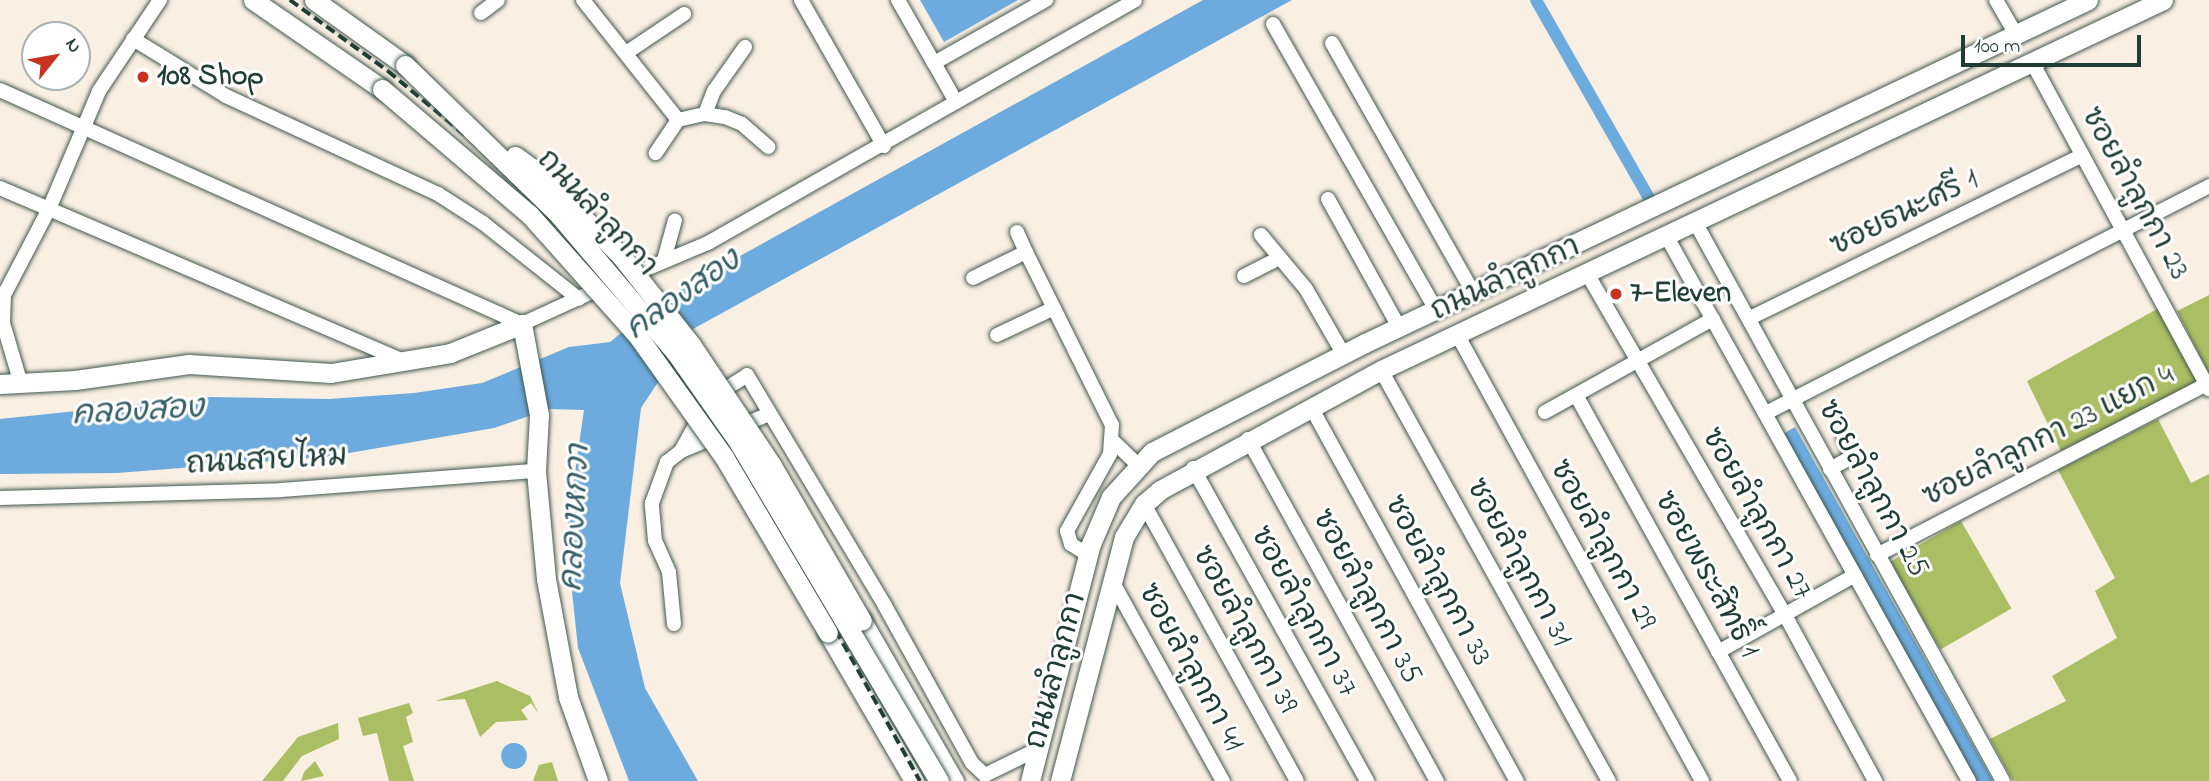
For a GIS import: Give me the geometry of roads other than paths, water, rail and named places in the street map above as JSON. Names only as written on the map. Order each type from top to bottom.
[{"type":"main road","name":"ถนนลำลูกกา","points":[[253,0],[382,89],[522,207],[637,335],[724,457],[914,781]]},
{"type":"main road","name":"ถนนลำลูกกา","points":[[314,0],[405,65],[477,130],[611,272],[695,379],[753,467],[939,781]]},
{"type":"main road","name":"ถนนลำลูกกา","points":[[1029,779],[1088,555],[1111,497],[1138,465],[1191,430],[1399,327],[2088,0]]},
{"type":"main road","name":"ถนนลำลูกกา","points":[[1060,781],[1124,537],[1144,504],[1193,468],[1381,370],[1588,275],[2163,0]]},
{"type":"main road","points":[[477,130],[541,176],[650,292],[739,414],[954,781]]},
{"type":"main road","points":[[0,384],[21,384],[189,364],[304,374],[450,353],[522,324],[539,415],[536,471],[544,566],[568,697],[598,781]]},
{"type":"street","points":[[21,384],[0,313],[2,294],[49,209],[84,126],[133,38],[160,0]]},
{"type":"street","points":[[481,13],[498,0]]},
{"type":"street","points":[[583,0],[678,120]]},
{"type":"street","points":[[802,0],[884,146]]},
{"type":"street","points":[[898,0],[956,102]]},
{"type":"street","points":[[934,63],[1045,0]]},
{"type":"street","points":[[0,90],[522,324],[708,243],[884,146],[1135,0]]},
{"type":"street","points":[[1996,0],[2016,34]]},
{"type":"street","points":[[626,53],[684,14]]},
{"type":"street","points":[[1273,24],[1436,310]]},
{"type":"street","points":[[133,38],[226,96],[438,194],[483,223],[579,299]]},
{"type":"street","points":[[1332,43],[1474,292]]},
{"type":"street","points":[[705,114],[708,100],[746,47]]},
{"type":"street","name":"ซอยลำลูกกา 23","points":[[2032,62],[2208,385]]},
{"type":"street","points":[[656,153],[678,120],[705,114],[742,124],[768,147]]},
{"type":"street","name":"ซอยธนะศรี 1","points":[[1749,318],[2082,155]]},
{"type":"street","points":[[1766,412],[2209,186]]},
{"type":"street","points":[[0,188],[402,360]]},
{"type":"street","points":[[1328,199],[1399,327]]},
{"type":"street","points":[[664,260],[675,220]]},
{"type":"street","name":"ซอยลำลูกกา 25","points":[[1695,222],[2003,781]]},
{"type":"street","points":[[1017,232],[1112,425],[1113,441],[1067,531],[1071,544],[1088,555]]},
{"type":"street","points":[[1261,235],[1311,296],[1343,355]]},
{"type":"street","points":[[1667,237],[1969,781]]},
{"type":"street","points":[[973,278],[1026,252]]},
{"type":"street","points":[[1244,276],[1278,259]]},
{"type":"street","name":"ซอยลำลูกกา 27","points":[[1588,275],[1785,615],[1875,781]]},
{"type":"street","points":[[997,335],[1054,307]]},
{"type":"street","points":[[1545,412],[1713,319]]},
{"type":"street","name":"ซอยลำลูกกา 29","points":[[1457,334],[1702,781]]},
{"type":"street","name":"ซอยลำลูกกา 31","points":[[1381,370],[1609,781]]},
{"type":"street","points":[[681,451],[712,398],[747,376],[885,606],[972,762],[985,775],[1038,749]]},
{"type":"street","name":"ซอยลำลูกกา 23 แยก 4","points":[[1877,555],[2208,385]]},
{"type":"street","name":"ซอยพระสิทธิ์ 1","points":[[1576,395],[1790,781]]},
{"type":"street","name":"ซอยลำลูกกา 33","points":[[1311,407],[1517,781]]},
{"type":"street","points":[[674,624],[669,572],[656,541],[652,503],[667,462],[681,451],[769,414]]},
{"type":"street","points":[[1830,469],[1852,457],[1844,438]]},
{"type":"street","name":"ซอยลำลูกกา 35","points":[[1248,439],[1437,781]]},
{"type":"street","points":[[1113,441],[1138,465]]},
{"type":"street","name":"ซอยลำลูกกา 37","points":[[1193,468],[1367,781]]},
{"type":"street","name":"ถนนสายไหม","points":[[0,498],[281,490],[536,471]]},
{"type":"street","name":"ซอยลำลูกกา 39","points":[[1144,504],[1297,781]]},
{"type":"street","points":[[1718,652],[1855,575]]},
{"type":"street","name":"ซอยลำลูกกา 41","points":[[1112,581],[1223,781]]},
{"type":"water","points":[[920,0],[1018,0],[944,42]]},
{"type":"water","points":[[1203,0],[1292,0],[693,329],[641,408],[620,583],[645,688],[698,781],[629,781],[578,648],[566,535],[584,410],[549,409],[494,428],[326,457],[117,473],[0,474],[0,419],[209,397],[329,399],[414,393],[482,383],[569,347],[610,342],[664,298]]},
{"type":"water","points":[[1795,427],[1993,781],[1974,781],[1783,434]]},
{"type":"water","points":[[514,743],[523,747],[527,756],[523,765],[514,769],[505,765],[501,756],[505,747]]},
{"type":"waterway","points":[[1536,0],[1649,198]]},
{"type":"railway","points":[[290,0],[388,71],[471,140],[574,242],[635,313],[748,473],[920,781]]},
{"type":"place","name":"108 Shop","points":[[143,77]]},
{"type":"place","name":"7-Eleven","points":[[1616,294]]},
{"type":"water label","name":"คลองสอง","points":[[684,296]]},
{"type":"water label","name":"คลองสอง","points":[[138,413]]},
{"type":"water label","name":"คลองหกวา","points":[[577,518]]}]
